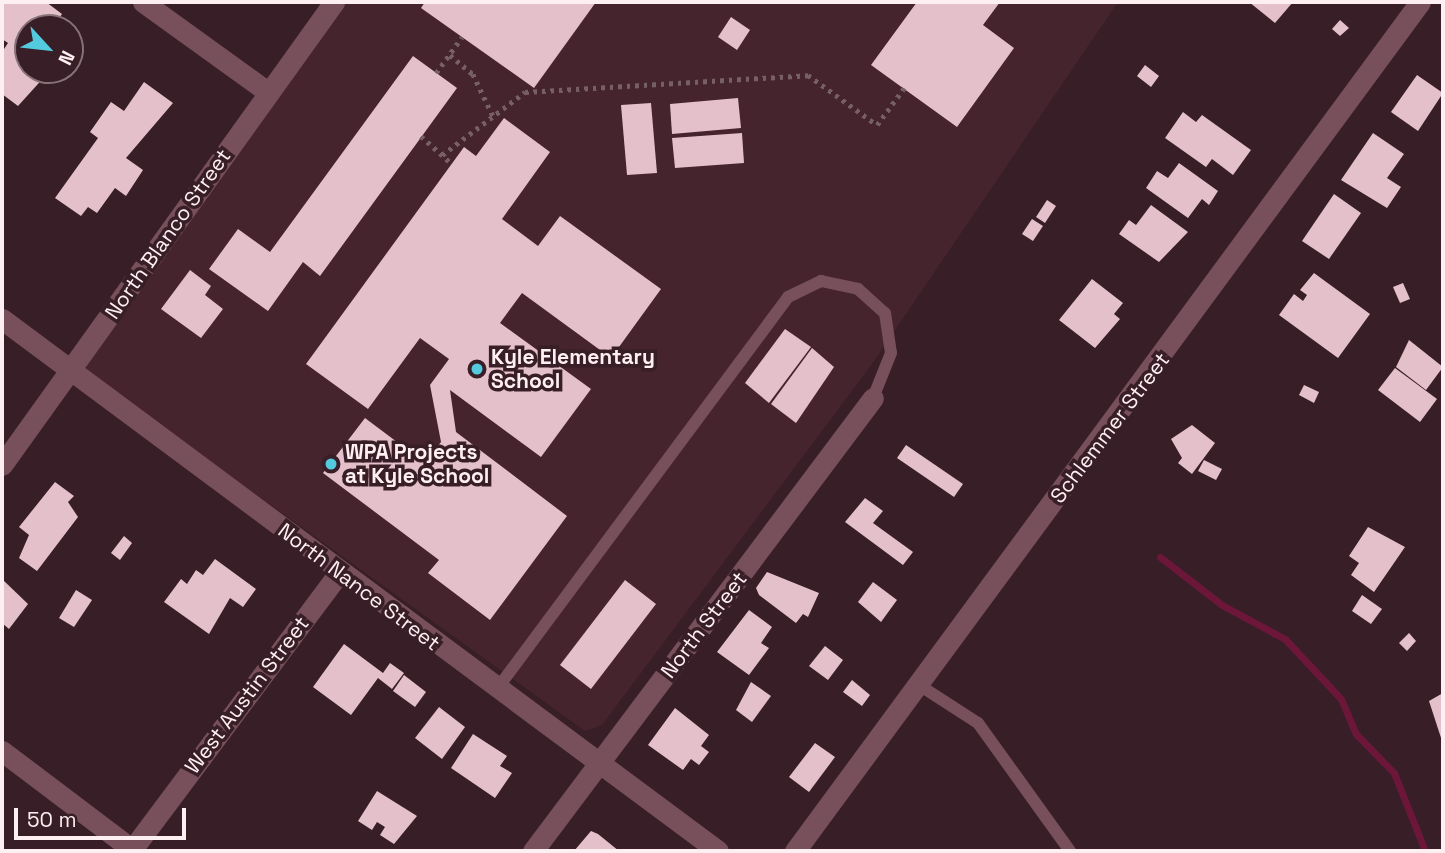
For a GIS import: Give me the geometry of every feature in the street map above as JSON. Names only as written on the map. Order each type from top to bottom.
[{"type":"street","points":[[143,2],[269,93]]},
{"type":"street","name":"North Blanco Street","points":[[2,465],[334,2]]},
{"type":"street","name":"Schlemmer Street","points":[[795,851],[1420,2]]},
{"type":"street","name":"North Nance Street","points":[[2,319],[339,573],[718,851]]},
{"type":"street","name":"North Street","points":[[533,851],[873,398]]},
{"type":"street","name":"West Austin Street","points":[[132,851],[339,573]]},
{"type":"street","points":[[2,751],[132,851]]},
{"type":"lane","points":[[497,689],[788,297],[821,281],[858,289],[885,313],[891,353],[873,398]]},
{"type":"lane","points":[[919,685],[978,723],[1070,851]]},
{"type":"path","points":[[436,73],[462,37]]},
{"type":"path","points":[[450,55],[473,74],[493,116]]},
{"type":"path","points":[[442,155],[525,92],[808,75],[877,125],[904,89]]},
{"type":"path","points":[[421,136],[452,164]]},
{"type":"shaded area","name":"Kyle Elementary School","points":[[343,2],[1118,2],[872,364],[602,725],[585,731],[90,375],[85,364]]},
{"type":"building","points":[[2,2],[46,2],[62,14],[14,14],[14,84],[38,84],[18,106],[2,94],[2,52],[8,43],[2,39]]},
{"type":"building","points":[[425,2],[596,2],[534,88],[421,8]]},
{"type":"building","points":[[917,2],[1000,2],[983,25],[1014,48],[957,127],[871,65]]},
{"type":"building","points":[[1249,2],[1293,2],[1275,23]]},
{"type":"building","points":[[731,17],[750,30],[737,50],[718,37]]},
{"type":"building","points":[[1340,20],[1349,28],[1340,36],[1332,29]]},
{"type":"building","points":[[413,56],[457,88],[320,276],[303,262],[268,311],[209,269],[238,229],[270,252]]},
{"type":"building","points":[[1145,65],[1159,76],[1151,87],[1137,76]]},
{"type":"building","points":[[1417,75],[1443,93],[1418,131],[1391,112]]},
{"type":"building","points":[[144,82],[173,103],[126,158],[143,170],[126,196],[115,188],[97,213],[88,207],[81,216],[55,198],[98,138],[90,132],[111,102],[124,111]]},
{"type":"building","points":[[738,98],[741,128],[672,134],[670,104]]},
{"type":"building","points":[[651,103],[657,173],[627,175],[621,105]]},
{"type":"building","points":[[1183,112],[1196,122],[1202,115],[1251,150],[1233,175],[1212,159],[1206,167],[1165,138]]},
{"type":"building","points":[[504,118],[550,152],[502,219],[538,246],[560,216],[661,289],[611,358],[522,293],[500,323],[591,389],[541,457],[450,390],[456,432],[567,516],[490,620],[428,573],[439,560],[323,473],[365,418],[425,463],[441,442],[430,385],[449,359],[420,338],[368,409],[306,364],[464,147],[476,156]]},
{"type":"building","points":[[742,133],[744,163],[675,168],[672,138]]},
{"type":"building","points":[[1373,133],[1404,154],[1387,178],[1401,187],[1387,208],[1341,180]]},
{"type":"building","points":[[1179,163],[1218,191],[1209,205],[1202,199],[1188,218],[1146,188],[1157,171],[1168,178]]},
{"type":"building","points":[[1334,194],[1361,213],[1329,259],[1302,241]]},
{"type":"building","points":[[1047,200],[1056,206],[1045,223],[1036,217]]},
{"type":"building","points":[[1151,205],[1188,232],[1159,262],[1119,234],[1129,220],[1136,225]]},
{"type":"building","points":[[1032,219],[1043,226],[1033,241],[1022,234]]},
{"type":"building","points":[[190,270],[211,286],[205,295],[223,309],[201,338],[161,309]]},
{"type":"building","points":[[1314,273],[1370,314],[1338,358],[1279,315],[1294,294],[1303,301],[1307,295],[1300,290]]},
{"type":"building","points":[[1092,279],[1123,303],[1114,314],[1120,319],[1095,348],[1059,320]]},
{"type":"building","points":[[1403,283],[1410,299],[1400,303],[1393,287]]},
{"type":"building","points":[[785,329],[811,347],[769,403],[745,383]]},
{"type":"building","points":[[1409,340],[1443,367],[1426,390],[1396,367]]},
{"type":"building","points":[[812,348],[834,367],[796,423],[771,404]]},
{"type":"building","points":[[1395,368],[1437,399],[1420,422],[1378,390]]},
{"type":"building","points":[[1304,385],[1319,392],[1314,403],[1299,395]]},
{"type":"building","points":[[1192,425],[1215,443],[1192,474],[1178,463],[1182,458],[1171,439]]},
{"type":"building","points":[[906,445],[963,484],[954,497],[897,458]]},
{"type":"building","points":[[1204,460],[1222,469],[1216,480],[1198,471]]},
{"type":"building","points":[[55,482],[74,496],[68,502],[78,517],[37,571],[19,558],[29,535],[19,527]]},
{"type":"building","points":[[865,498],[883,511],[873,523],[913,552],[903,565],[845,522]]},
{"type":"building","points":[[1368,527],[1405,547],[1374,592],[1351,575],[1359,563],[1349,556]]},
{"type":"building","points":[[124,536],[132,543],[120,560],[111,553]]},
{"type":"building","points":[[215,559],[256,589],[243,607],[230,598],[209,634],[164,602],[181,579],[187,584],[196,570],[203,575]]},
{"type":"building","points":[[767,572],[819,593],[808,617],[803,614],[796,623],[759,595],[756,588]]},
{"type":"building","points":[[2,579],[28,604],[9,629],[2,623]]},
{"type":"building","points":[[625,580],[656,604],[591,689],[560,665]]},
{"type":"building","points":[[873,582],[897,600],[881,622],[858,602]]},
{"type":"building","points":[[76,590],[92,600],[74,627],[59,618]]},
{"type":"building","points":[[1362,595],[1382,609],[1371,624],[1352,611]]},
{"type":"building","points":[[749,610],[772,627],[761,643],[769,648],[749,675],[717,652]]},
{"type":"building","points":[[1409,633],[1416,641],[1407,651],[1399,643]]},
{"type":"building","points":[[344,644],[383,673],[390,663],[404,673],[392,689],[378,678],[351,715],[313,687]]},
{"type":"building","points":[[825,646],[843,660],[828,680],[809,666]]},
{"type":"building","points":[[404,675],[426,692],[415,707],[393,691]]},
{"type":"building","points":[[852,680],[870,695],[862,706],[843,692]]},
{"type":"building","points":[[751,682],[771,696],[752,722],[736,710]]},
{"type":"building","points":[[1443,693],[1443,744],[1429,701]]},
{"type":"building","points":[[439,707],[465,727],[442,759],[415,738]]},
{"type":"building","points":[[675,708],[709,735],[701,746],[709,752],[699,765],[691,759],[683,770],[648,745]]},
{"type":"building","points":[[473,734],[507,756],[500,766],[512,773],[495,798],[451,768]]},
{"type":"building","points":[[815,743],[835,757],[809,792],[789,777]]},
{"type":"building","points":[[377,791],[417,816],[394,844],[380,835],[385,827],[377,822],[372,830],[358,821]]},
{"type":"building","points":[[591,831],[598,834],[619,851],[574,851]]},
{"type":"waterway","points":[[1160,557],[1222,605],[1285,639],[1341,699],[1356,734],[1394,773],[1425,851]]},
{"type":"place","name":"Kyle Elementary School","points":[[477,369]]},
{"type":"place","name":"WPA Projects at Kyle School","points":[[331,464]]}]
